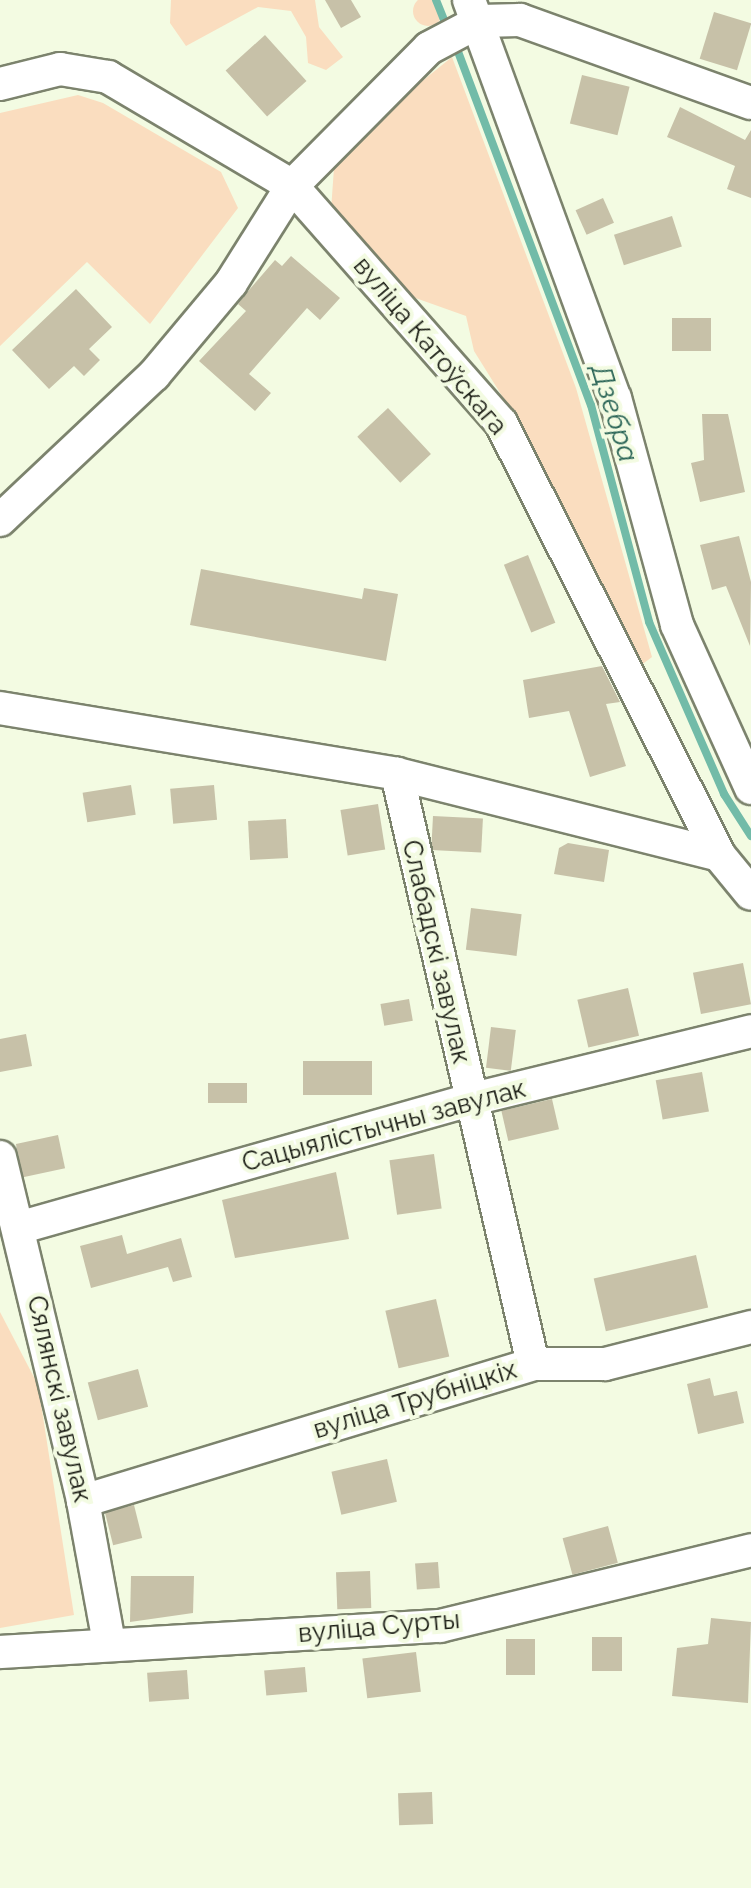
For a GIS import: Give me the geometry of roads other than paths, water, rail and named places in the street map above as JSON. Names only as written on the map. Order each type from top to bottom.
[{"type":"street","points":[[472,17],[615,398],[677,625],[751,788]]},
{"type":"street","points":[[0,520],[154,375],[231,283],[292,186],[429,48],[472,17],[520,20],[751,103]]},
{"type":"street","name":"вуліца Катоўскага","points":[[0,84],[60,69],[108,77],[292,186],[501,423],[719,855],[751,894]]},
{"type":"street","points":[[0,708],[397,774],[719,855]]},
{"type":"street","name":"Слабадскі завулак","points":[[397,774],[469,1100],[533,1364]]},
{"type":"street","name":"Сацыялістычны завулак","points":[[18,1228],[469,1100],[751,1031]]},
{"type":"street","name":"Сялянскі завулак","points":[[0,1157],[83,1501],[109,1642]]},
{"type":"street","name":"вуліца Трубніцкіх","points":[[83,1501],[533,1364],[605,1364],[751,1327]]},
{"type":"street","name":"вуліца Сурты","points":[[0,1652],[109,1642],[440,1626],[751,1550]]},
{"type":"waterway","name":"Дзебра","points":[[436,0],[448,29]]},
{"type":"waterway","name":"Дзебра","points":[[454,41],[591,405],[649,622],[724,794],[751,836]]}]
